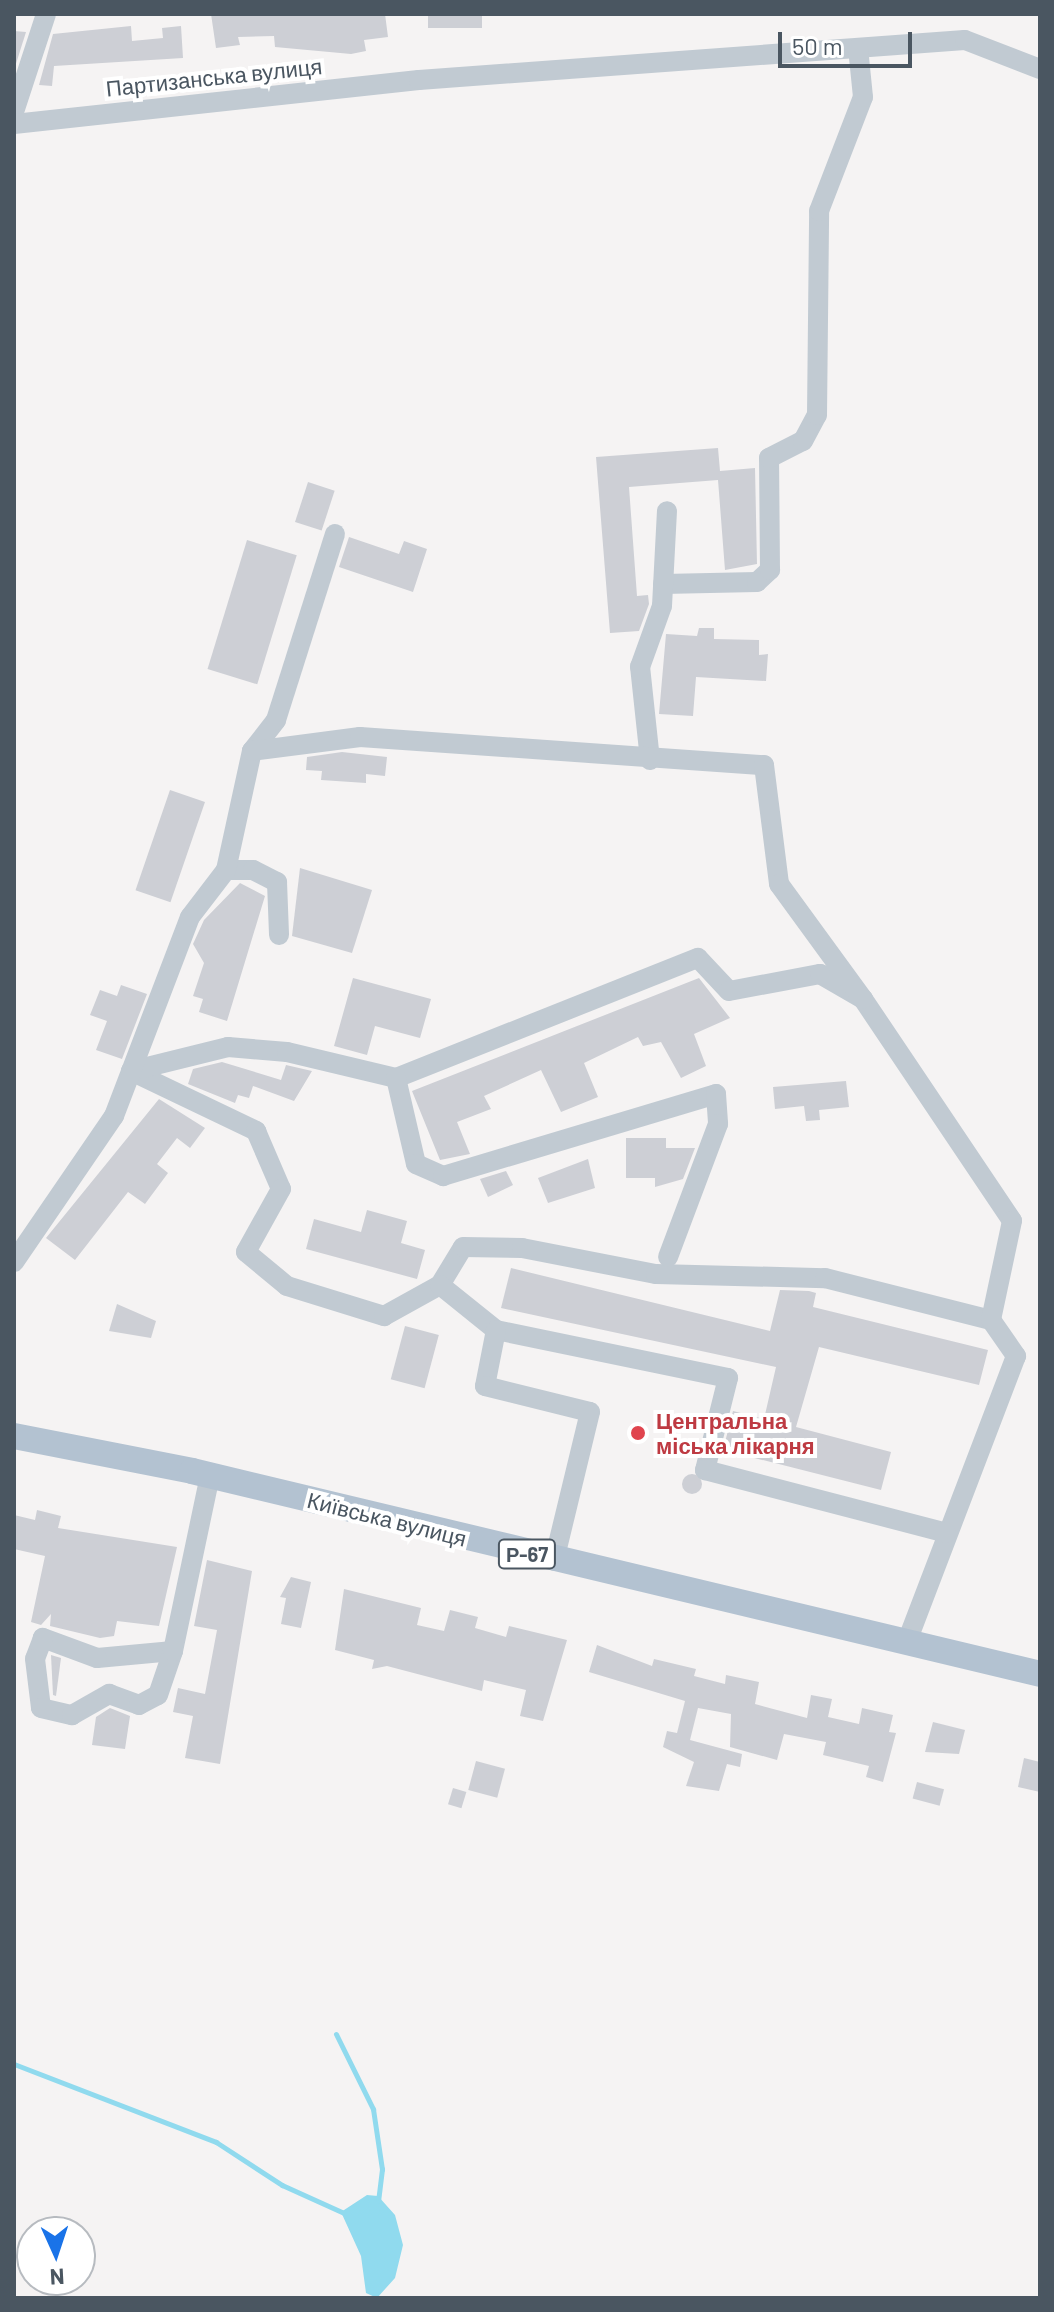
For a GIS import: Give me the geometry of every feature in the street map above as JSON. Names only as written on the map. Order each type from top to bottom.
[{"type":"main road","name":"Київська вулиця","points":[[14,1436],[210,1476],[554,1561],[1040,1674]]},
{"type":"street","points":[[14,112],[46,14]]},
{"type":"street","name":"Партизанська вулиця","points":[[14,124],[419,80],[965,40],[1040,69]]},
{"type":"street","points":[[663,584],[757,582],[770,570],[769,458],[803,441],[817,415],[819,211],[863,97],[858,48]]},
{"type":"street","points":[[650,760],[640,667],[663,584],[667,511]]},
{"type":"street","points":[[14,1262],[114,1116],[190,917],[226,870],[252,751],[276,720],[335,534]]},
{"type":"street","points":[[252,751],[360,737],[650,760],[764,765],[779,884],[863,999],[1012,1221],[991,1320]]},
{"type":"street","points":[[226,870],[253,870],[277,882],[279,935]]},
{"type":"street","points":[[131,1071],[228,1047],[287,1052],[396,1078],[698,958],[729,991],[820,974],[863,999]]},
{"type":"street","points":[[131,1071],[256,1131],[281,1189],[246,1252],[287,1286],[384,1316],[440,1285],[463,1247],[522,1248],[656,1274],[825,1278],[991,1320],[1016,1356],[907,1642]]},
{"type":"street","points":[[396,1078],[416,1164],[443,1176],[716,1094],[718,1124],[668,1257]]},
{"type":"street","points":[[440,1285],[496,1330],[728,1378],[705,1470],[946,1533]]},
{"type":"street","points":[[496,1330],[485,1386],[590,1412],[554,1561]]},
{"type":"street","points":[[173,1651],[97,1658],[43,1638],[35,1659],[41,1708],[72,1715],[109,1694],[139,1705],[158,1695],[173,1651],[210,1476]]},
{"type":"water","points":[[367,2195],[378,2196],[395,2215],[403,2245],[395,2278],[377,2298],[366,2293],[361,2256],[341,2212]]},
{"type":"building","points":[[211,14],[385,14],[388,37],[364,40],[366,51],[351,54],[275,47],[274,36],[238,37],[240,45],[216,48]]},
{"type":"building","points":[[428,14],[482,14],[482,28],[428,28]]},
{"type":"building","points":[[131,26],[132,41],[163,38],[162,28],[181,26],[183,58],[54,66],[52,86],[39,85],[53,34]]},
{"type":"building","points":[[14,31],[26,32],[14,70]]},
{"type":"building","points":[[718,448],[720,471],[755,468],[757,564],[725,570],[718,480],[629,487],[637,596],[648,595],[649,604],[639,631],[610,633],[596,457]]},
{"type":"building","points":[[308,482],[335,491],[322,531],[295,522]]},
{"type":"building","points":[[349,537],[399,554],[404,541],[427,549],[413,592],[339,567]]},
{"type":"building","points":[[247,540],[297,555],[257,684],[208,669]]},
{"type":"building","points":[[699,628],[714,628],[714,639],[759,640],[759,655],[768,654],[766,681],[696,677],[693,716],[659,714],[666,634],[697,636]]},
{"type":"building","points":[[342,752],[387,757],[385,776],[366,774],[366,783],[321,780],[322,771],[306,770],[307,757]]},
{"type":"building","points":[[170,790],[205,802],[170,902],[135,890]]},
{"type":"building","points":[[300,868],[372,890],[352,953],[292,936]]},
{"type":"building","points":[[240,883],[265,896],[227,1021],[199,1012],[203,999],[193,996],[204,963],[193,944],[204,920]]},
{"type":"building","points":[[353,978],[431,999],[420,1038],[375,1026],[367,1055],[334,1046]]},
{"type":"building","points":[[699,978],[730,1018],[694,1034],[706,1066],[681,1078],[661,1042],[643,1046],[638,1037],[584,1063],[598,1097],[561,1112],[541,1070],[484,1096],[491,1109],[457,1122],[470,1154],[440,1160],[412,1091]]},
{"type":"building","points":[[121,985],[147,994],[122,1059],[96,1050],[107,1021],[90,1015],[100,990],[117,996]]},
{"type":"building","points":[[222,1062],[281,1080],[286,1065],[312,1071],[294,1101],[253,1086],[249,1098],[238,1095],[235,1103],[188,1084],[193,1069]]},
{"type":"building","points":[[846,1081],[849,1107],[819,1110],[820,1120],[806,1121],[804,1106],[775,1109],[773,1087]]},
{"type":"building","points":[[159,1099],[205,1128],[190,1148],[177,1138],[157,1164],[168,1173],[145,1204],[128,1192],[75,1260],[46,1238]]},
{"type":"building","points":[[626,1138],[666,1138],[666,1148],[695,1148],[683,1179],[655,1187],[655,1178],[626,1178]]},
{"type":"building","points":[[588,1159],[595,1188],[548,1203],[538,1178]]},
{"type":"building","points":[[506,1171],[513,1185],[488,1197],[480,1179]]},
{"type":"building","points":[[367,1210],[407,1221],[401,1243],[425,1250],[417,1279],[306,1249],[314,1219],[361,1232]]},
{"type":"building","points":[[511,1268],[770,1331],[780,1290],[809,1291],[816,1293],[813,1307],[988,1350],[979,1385],[819,1347],[796,1427],[891,1452],[881,1490],[723,1450],[733,1411],[764,1419],[776,1367],[501,1308]]},
{"type":"building","points":[[117,1304],[156,1321],[151,1338],[109,1331]]},
{"type":"building","points":[[405,1326],[439,1335],[425,1388],[391,1379]]},
{"type":"building","points":[[692,1474],[699,1477],[702,1484],[699,1491],[692,1494],[685,1491],[682,1484],[685,1477]]},
{"type":"building","points":[[37,1510],[61,1516],[58,1528],[177,1547],[159,1626],[117,1621],[114,1636],[100,1638],[50,1626],[51,1614],[41,1625],[31,1622],[45,1556],[14,1549],[14,1515],[35,1520]]},
{"type":"building","points":[[207,1560],[252,1571],[220,1764],[185,1758],[193,1716],[173,1712],[178,1688],[205,1694],[217,1630],[194,1626]]},
{"type":"building","points":[[291,1577],[311,1582],[301,1628],[281,1624],[286,1598],[280,1597]]},
{"type":"building","points":[[344,1589],[421,1608],[417,1625],[444,1631],[450,1610],[478,1617],[475,1628],[506,1637],[509,1626],[567,1640],[543,1721],[520,1716],[526,1690],[484,1680],[482,1691],[387,1666],[372,1669],[374,1660],[335,1650]]},
{"type":"building","points":[[597,1645],[652,1666],[654,1659],[696,1669],[694,1676],[725,1684],[726,1675],[759,1682],[755,1704],[807,1718],[811,1695],[832,1699],[828,1717],[859,1724],[862,1708],[893,1715],[889,1732],[896,1733],[883,1782],[866,1777],[869,1766],[823,1755],[826,1742],[784,1734],[777,1760],[730,1747],[731,1714],[698,1708],[690,1740],[742,1754],[740,1767],[727,1764],[719,1791],[686,1786],[694,1762],[663,1747],[667,1731],[677,1733],[685,1701],[589,1672]]},
{"type":"building","points":[[51,1655],[61,1658],[56,1696],[53,1695]]},
{"type":"building","points":[[110,1708],[130,1716],[125,1749],[92,1745],[96,1717]]},
{"type":"building","points":[[933,1722],[965,1730],[959,1754],[925,1752]]},
{"type":"building","points":[[1024,1758],[1040,1762],[1040,1792],[1018,1787]]},
{"type":"building","points":[[476,1761],[505,1769],[497,1798],[468,1790]]},
{"type":"building","points":[[917,1782],[944,1789],[940,1806],[913,1798]]},
{"type":"building","points":[[453,1788],[466,1792],[461,1808],[448,1804]]},
{"type":"waterway","points":[[336,2034],[373,2109],[382,2169],[378,2201]]},
{"type":"waterway","points":[[14,2064],[216,2142],[282,2185],[344,2213]]},
{"type":"place","name":"Центральна міська лікарня","points":[[638,1433]]}]
